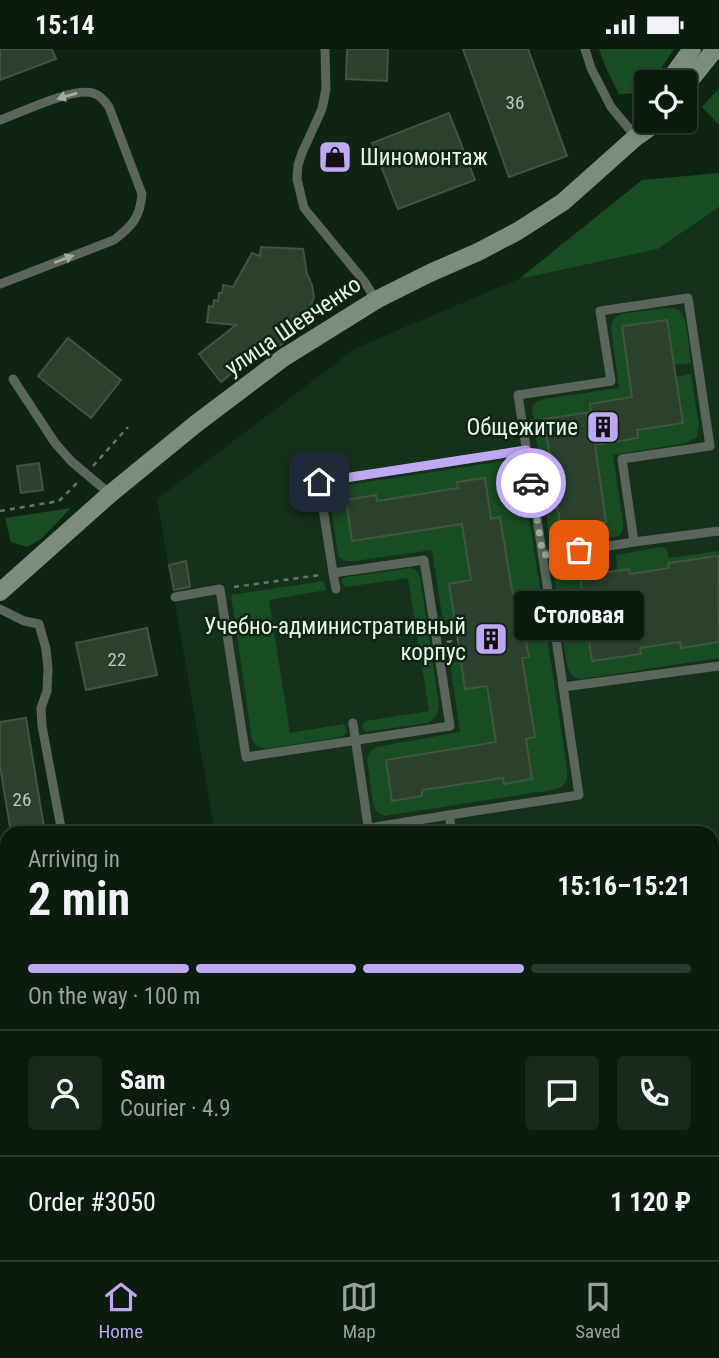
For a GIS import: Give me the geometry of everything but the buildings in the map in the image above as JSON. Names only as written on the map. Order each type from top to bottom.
[{"type":"main road","points":[[677,70],[692,49]]},
{"type":"main road","points":[[697,72],[715,49]]},
{"type":"main road","points":[[636,137],[638,133]]},
{"type":"main road","points":[[636,137],[642,133]]},
{"type":"main road","name":"улица Шевченко","points":[[0,594],[110,494],[283,358],[376,300],[478,253],[518,231],[563,202],[636,137]]},
{"type":"lane","points":[[325,49],[326,89],[322,109],[302,153],[297,179],[304,208],[364,281],[376,300]]},
{"type":"lane","points":[[585,49],[591,68],[611,107],[636,137]]},
{"type":"lane","points":[[0,120],[69,94],[94,93],[104,99],[109,107],[142,194],[141,208],[130,228],[114,240],[0,284]]},
{"type":"lane","points":[[552,617],[518,395],[611,381],[600,311],[688,298],[710,446],[622,459],[634,543]]},
{"type":"lane","points":[[13,379],[55,443],[71,461],[110,494]]},
{"type":"lane","points":[[336,589],[319,482],[526,450]]},
{"type":"lane","points":[[590,549],[719,531]]},
{"type":"lane","points":[[543,555],[579,550]]},
{"type":"lane","points":[[175,597],[220,589],[246,757],[450,726],[424,559],[333,573]]},
{"type":"lane","points":[[0,594],[24,621],[39,624],[46,649],[47,691],[41,708],[42,726],[61,826]]},
{"type":"lane","points":[[391,826],[579,795],[555,632]]},
{"type":"lane","points":[[563,687],[719,666]]},
{"type":"lane","points":[[353,723],[368,826]]},
{"type":"lane","points":[[450,815],[451,826]]},
{"type":"path","points":[[0,511],[59,501],[128,427]]},
{"type":"path","points":[[220,589],[333,573]]},
{"type":"shaded area","points":[[719,207],[719,826],[214,826],[157,499],[356,348],[519,279],[658,249]]},
{"type":"green space","points":[[599,49],[674,49],[660,70],[634,70],[634,93],[619,94]]},
{"type":"green space","points":[[719,88],[719,125],[702,107]]},
{"type":"green space","points":[[719,173],[719,207],[658,249],[519,279],[642,180]]},
{"type":"green space","points":[[665,308],[678,309],[681,312],[687,329],[691,363],[674,365],[667,320],[622,326],[632,397],[590,403],[591,412],[544,419],[561,529],[606,522],[595,445],[638,438],[637,430],[683,423],[676,377],[691,374],[699,426],[697,437],[686,443],[613,455],[623,530],[619,536],[557,546],[552,543],[549,535],[532,408],[536,402],[544,399],[619,388],[611,327],[613,321],[621,314]]},
{"type":"green space","points":[[504,461],[519,467],[524,483],[567,780],[562,787],[552,790],[384,816],[376,811],[373,802],[367,759],[370,752],[376,747],[460,732],[450,663],[461,661],[465,689],[487,686],[496,742],[386,760],[392,801],[422,796],[421,790],[503,778],[504,784],[532,779],[526,739],[535,737],[522,658],[529,657],[519,596],[513,596],[501,518],[491,519],[485,478],[458,482],[458,488],[377,501],[375,495],[346,500],[352,541],[462,524],[471,580],[449,584],[454,619],[443,621],[432,550],[345,561],[338,556],[329,494],[341,486]]},
{"type":"green space","points":[[71,508],[41,539],[27,547],[11,542],[5,518]]},
{"type":"green space","points":[[666,548],[669,558],[719,551],[719,563],[717,556],[669,563],[669,568],[630,574],[629,569],[617,570],[616,555]]},
{"type":"green space","points":[[597,557],[600,573],[580,577],[592,661],[641,654],[640,648],[680,642],[682,648],[719,642],[719,658],[582,679],[572,675],[567,666],[554,575],[561,565]]},
{"type":"green space","points":[[410,568],[416,570],[420,577],[438,711],[428,723],[366,732],[362,728],[366,721],[429,711],[408,578],[346,587],[341,582],[346,577]]},
{"type":"green space","points":[[324,581],[326,590],[269,600],[290,733],[344,724],[347,731],[341,737],[265,749],[257,746],[252,740],[231,595]]},
{"type":"way so far","points":[[531,483],[543,555],[579,550]]},
{"type":"place","name":"Шиномонтаж","points":[[335,157]]},
{"type":"place","name":"Общежитие","points":[[603,427]]},
{"type":"place","name":"Столовая","points":[[579,550]]},
{"type":"place","name":"Учебно-административный корпус","points":[[491,639]]},
{"type":"route","points":[[319,482],[526,450],[531,483]]}]
